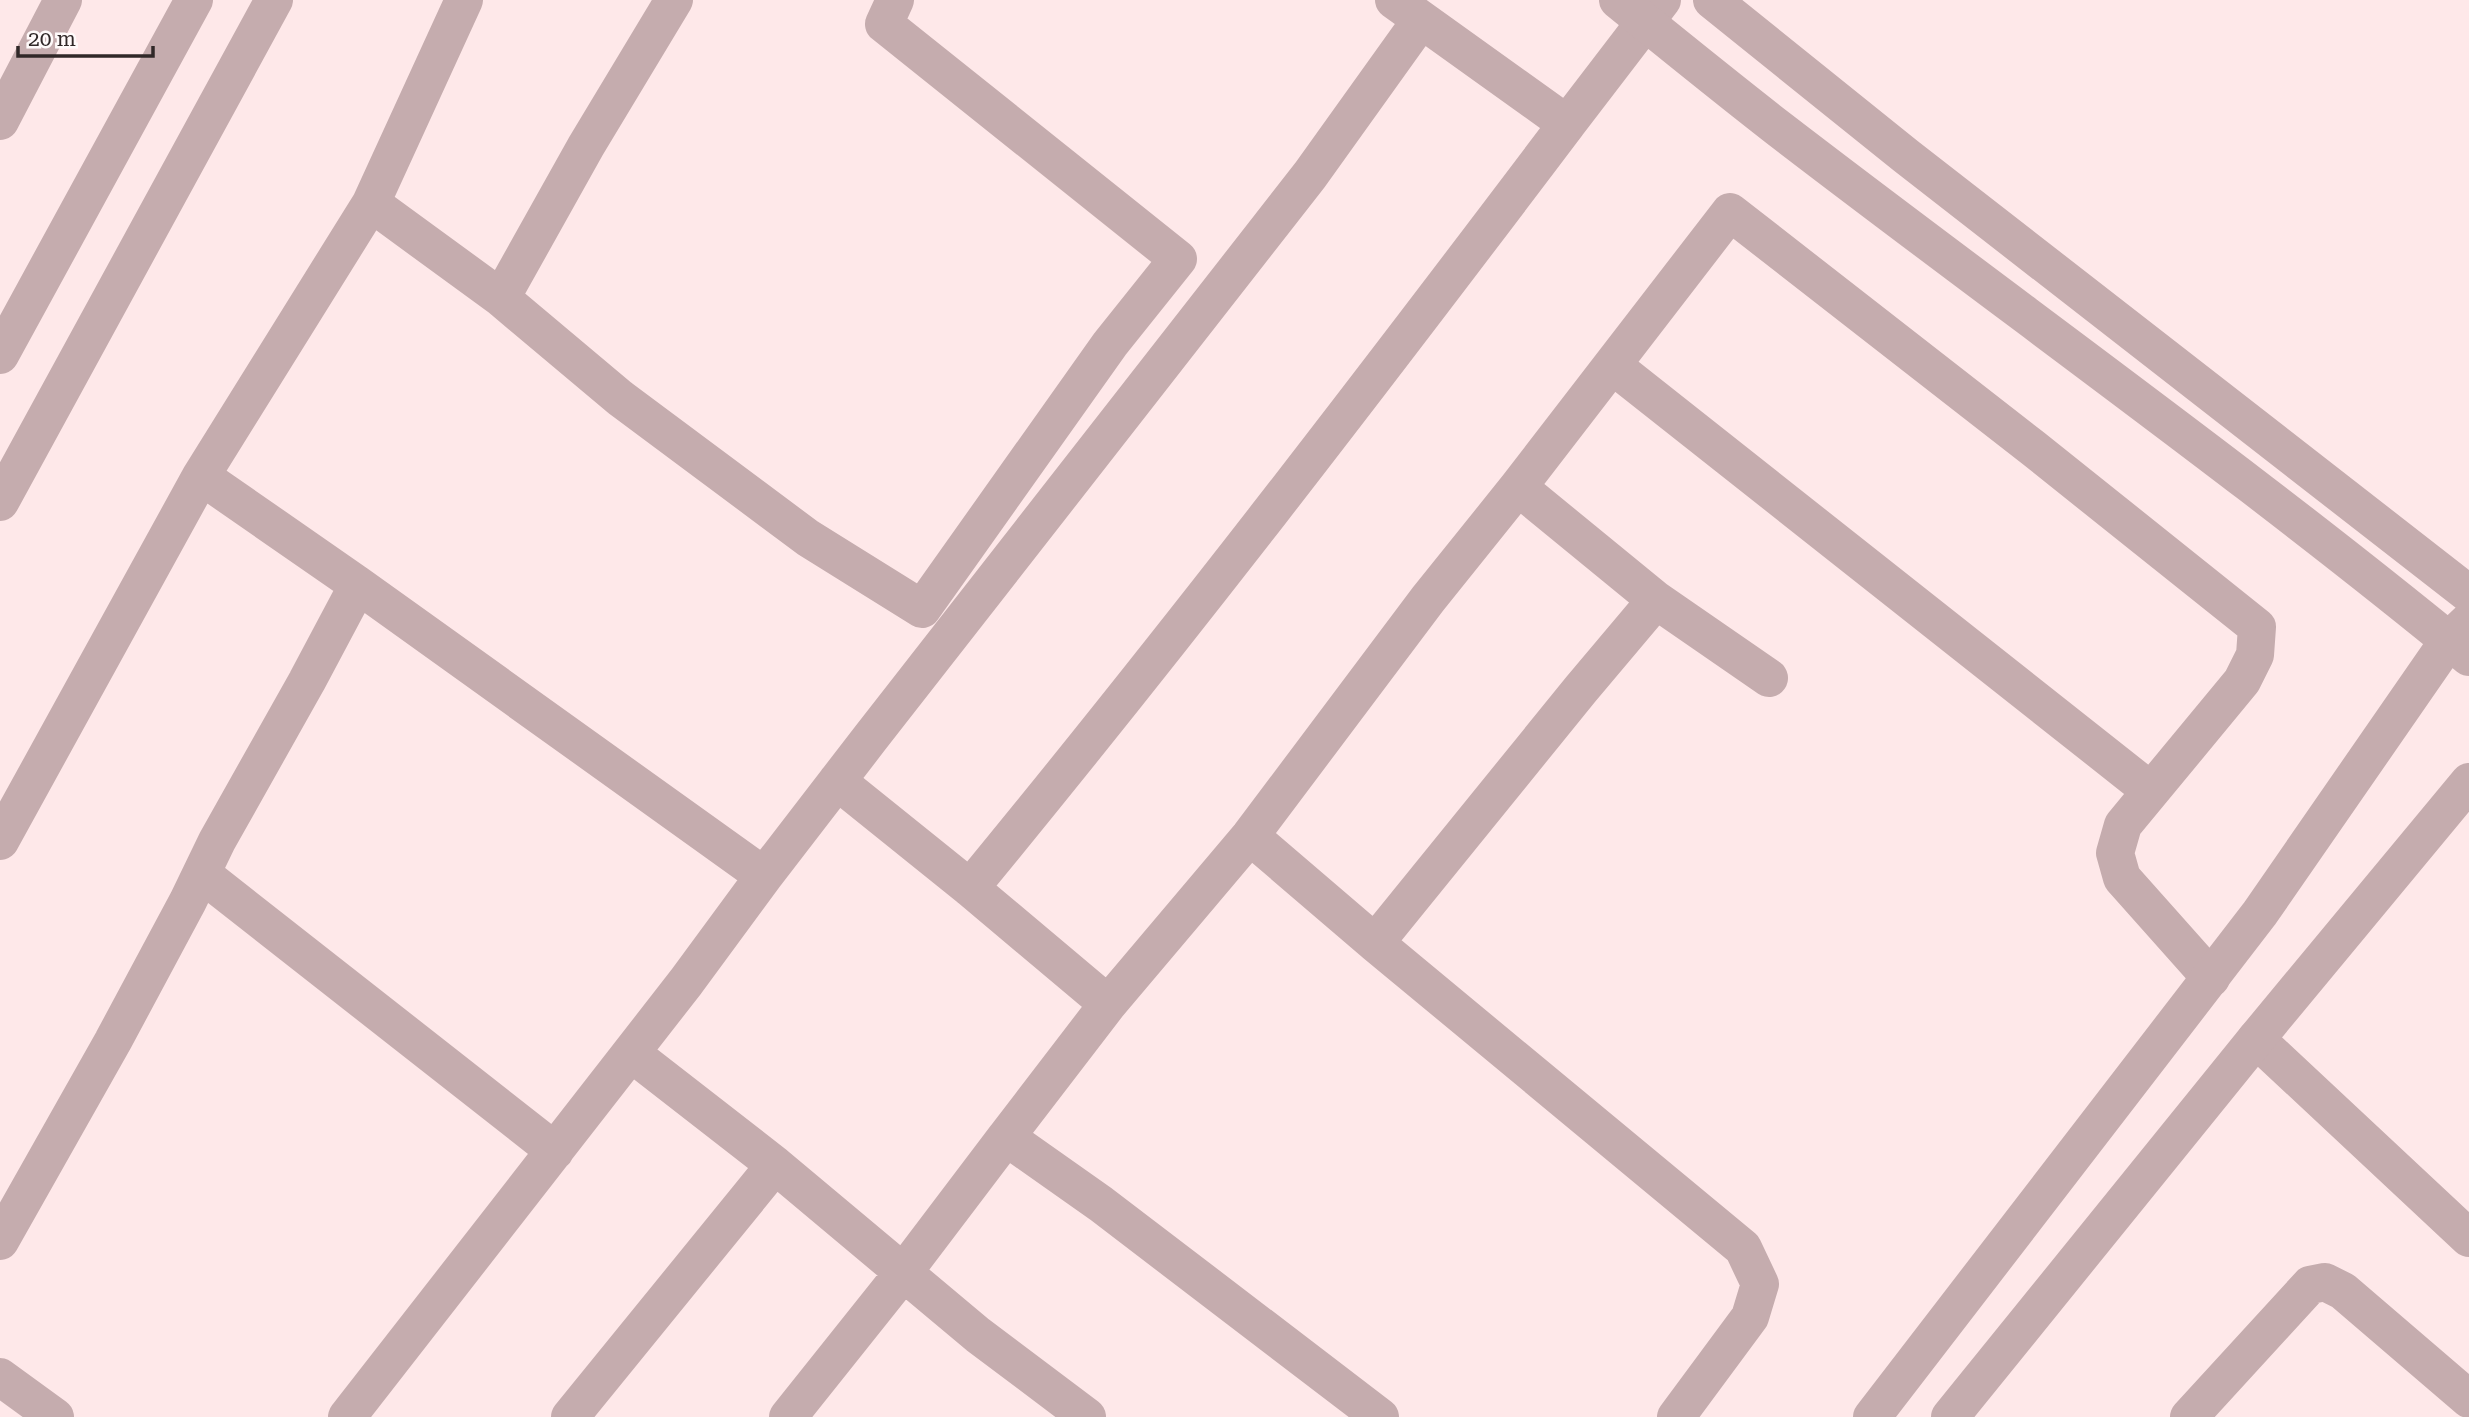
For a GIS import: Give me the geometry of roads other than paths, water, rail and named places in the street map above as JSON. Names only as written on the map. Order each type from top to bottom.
[{"type":"street","points":[[0,121],[63,0]]},
{"type":"street","points":[[0,355],[194,0]]},
{"type":"street","points":[[0,502],[274,0]]},
{"type":"street","points":[[0,841],[201,476],[371,203],[464,0]]},
{"type":"street","points":[[501,298],[586,146],[674,0]]},
{"type":"street","points":[[371,203],[501,298],[620,398],[797,530],[922,609],[1110,344],[1178,259],[884,24],[895,0]]},
{"type":"street","points":[[1712,0],[1906,156],[2469,594]]},
{"type":"street","points":[[970,888],[1115,711],[1466,258],[1567,124],[1642,7],[1777,127],[2462,639],[2211,978],[1872,1417]]},
{"type":"street","points":[[347,1417],[687,982],[837,781],[1310,175],[1407,10],[1567,124]]},
{"type":"street","points":[[788,1417],[903,1273],[1108,1004],[1250,836],[1428,599],[1730,212],[2034,448],[2257,627],[2255,655],[2242,681],[2123,825],[2115,853],[2122,878],[2211,978]]},
{"type":"street","points":[[1612,365],[2151,791]]},
{"type":"street","points":[[201,476],[764,876]]},
{"type":"street","points":[[1518,487],[1656,600],[1769,678]]},
{"type":"street","points":[[0,1241],[113,1041],[217,841],[358,585]]},
{"type":"street","points":[[1375,943],[1656,600]]},
{"type":"street","points":[[837,781],[1108,1004]]},
{"type":"street","points":[[1950,1417],[2256,1039],[2469,782]]},
{"type":"street","points":[[1250,836],[1743,1248],[1760,1284],[1750,1317],[1675,1417]]},
{"type":"street","points":[[202,874],[555,1151]]},
{"type":"street","points":[[2256,1039],[2469,1238]]},
{"type":"street","points":[[631,1053],[775,1165],[978,1335],[1087,1417]]},
{"type":"street","points":[[1006,1137],[1101,1204],[1380,1417]]},
{"type":"street","points":[[570,1417],[775,1165]]},
{"type":"street","points":[[2189,1417],[2310,1285],[2325,1282],[2343,1291],[2469,1399]]},
{"type":"street","points":[[0,1377],[55,1417]]}]
